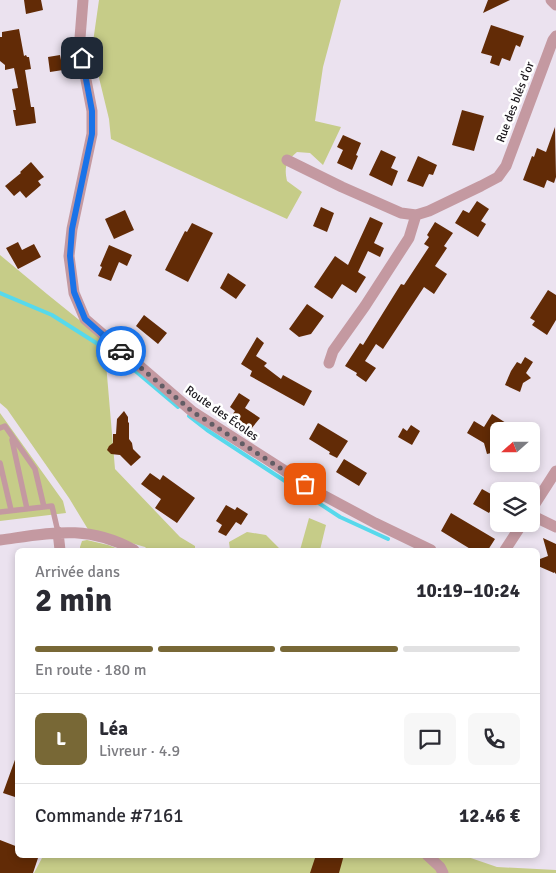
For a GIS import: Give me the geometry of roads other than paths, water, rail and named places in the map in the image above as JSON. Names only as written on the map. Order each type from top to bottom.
[{"type":"street","name":"Route des Écoles","points":[[83,0],[80,38],[92,111],[92,134],[72,229],[70,256],[74,292],[85,319],[193,412],[321,494],[427,548]]},
{"type":"street","points":[[551,0],[556,5]]},
{"type":"street","name":"Rue des blés d'or","points":[[416,215],[429,211],[498,177],[506,166],[556,36]]},
{"type":"street","points":[[287,160],[401,213],[416,215],[409,238],[334,350],[329,363]]},
{"type":"street","points":[[540,496],[556,471]]},
{"type":"street","points":[[540,519],[556,527]]},
{"type":"street","points":[[58,532],[60,548]]},
{"type":"street","points":[[0,540],[58,532],[92,534],[108,538],[130,548]]},
{"type":"street","points":[[506,548],[517,532]]},
{"type":"street","points":[[430,858],[440,867],[443,873]]},
{"type":"lane","points":[[0,428],[4,426],[36,469],[44,507]]},
{"type":"lane","points":[[12,436],[27,509]]},
{"type":"lane","points":[[0,463],[11,510]]},
{"type":"lane","points":[[0,512],[52,506],[58,532]]},
{"type":"waterway","points":[[0,293],[52,315],[120,358],[178,407]]},
{"type":"waterway","points":[[189,416],[207,430],[340,517],[388,539]]}]
